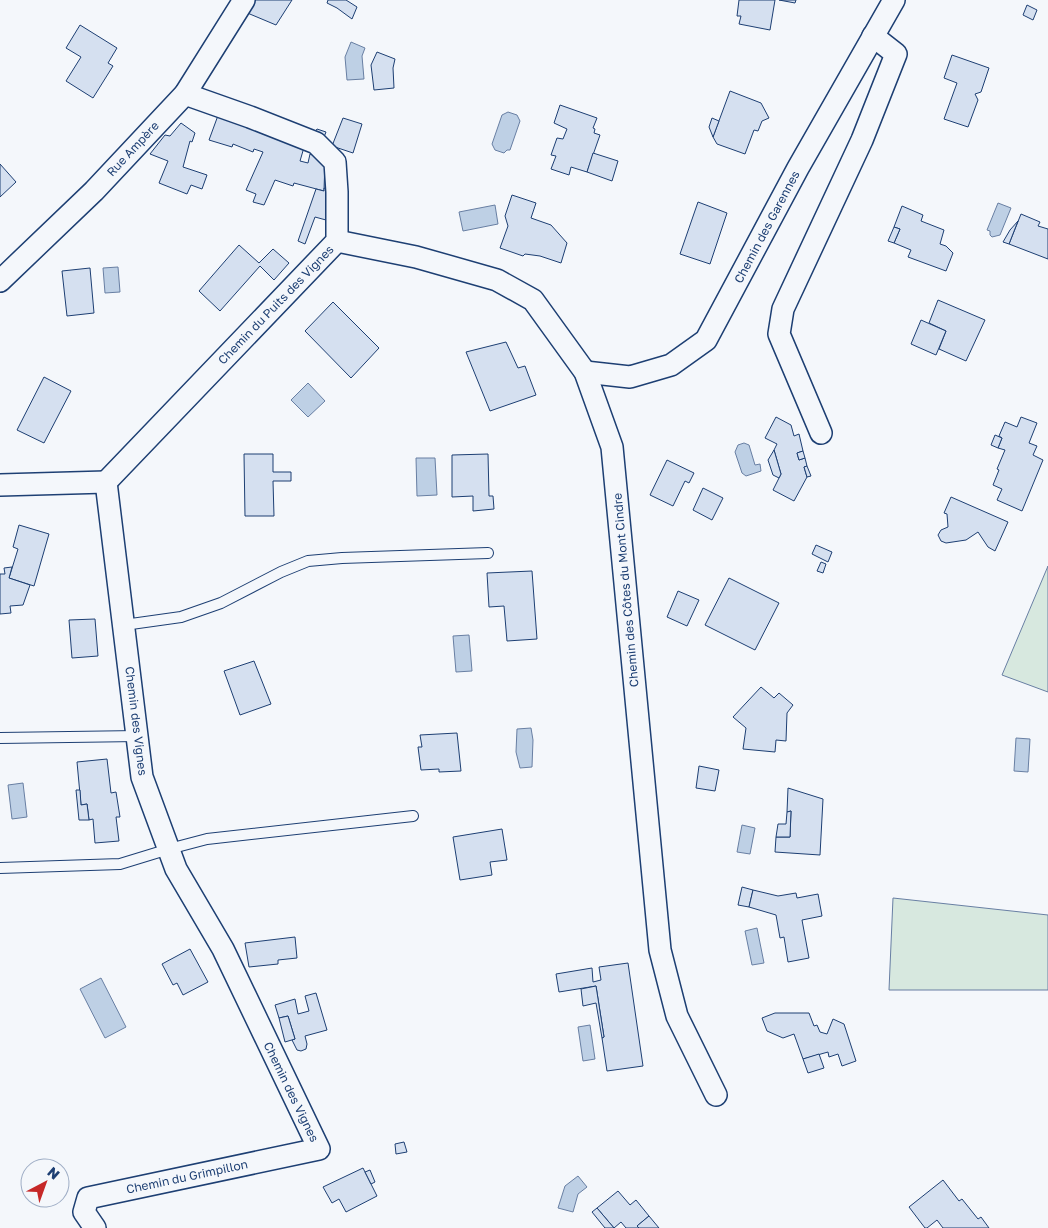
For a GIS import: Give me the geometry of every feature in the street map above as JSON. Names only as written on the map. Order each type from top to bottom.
[{"type":"street","name":"Rue Ampère","points":[[0,281],[94,191],[185,94],[244,0]]},
{"type":"street","name":"Chemin des Garennes","points":[[585,372],[630,377],[671,365],[706,340],[798,168],[894,0]]},
{"type":"street","points":[[821,433],[779,334],[783,309],[862,140],[896,54],[873,36]]},
{"type":"street","name":"Chemin du Puits des Vignes","points":[[106,482],[337,241],[337,192],[334,162],[316,144],[185,94]]},
{"type":"street","name":"Chemin des Côtes du Mont Cindre","points":[[337,241],[416,257],[497,280],[533,300],[585,372],[612,447],[660,950],[677,1016],[716,1095]]},
{"type":"street","points":[[0,485],[106,482]]},
{"type":"street","name":"Chemin des Vignes","points":[[106,482],[142,777],[176,869],[223,949],[319,1149]]},
{"type":"street","name":"Chemin du Grimpillon","points":[[95,1228],[84,1212],[88,1198],[319,1149]]},
{"type":"lane","points":[[124,625],[181,616],[221,604],[281,572],[308,561],[488,553]]},
{"type":"lane","points":[[0,738],[138,736]]},
{"type":"lane","points":[[0,868],[120,864],[207,839],[413,816]]},
{"type":"shaded area","points":[[1048,566],[1048,692],[1002,675]]},
{"type":"shaded area","points":[[893,898],[1048,915],[1048,990],[889,990]]},
{"type":"water","points":[[351,42],[365,48],[362,56],[364,79],[347,80],[345,57]]},
{"type":"water","points":[[508,112],[517,115],[520,121],[510,150],[504,153],[495,150],[492,144],[502,115]]},
{"type":"water","points":[[998,203],[1011,208],[1000,235],[992,237],[990,231],[987,230]]},
{"type":"water","points":[[495,205],[498,224],[463,231],[459,212]]},
{"type":"water","points":[[118,267],[120,292],[105,293],[103,268]]},
{"type":"water","points":[[308,383],[325,401],[308,417],[291,400]]},
{"type":"water","points":[[744,443],[749,445],[755,465],[760,464],[761,471],[746,476],[742,473],[735,452],[738,445]]},
{"type":"water","points":[[416,458],[435,458],[437,495],[417,496]]},
{"type":"water","points":[[469,635],[472,671],[456,672],[453,636]]},
{"type":"water","points":[[531,728],[533,740],[532,767],[520,768],[516,752],[517,729]]},
{"type":"water","points":[[1016,738],[1030,739],[1028,772],[1014,771]]},
{"type":"water","points":[[23,783],[27,817],[12,819],[8,785]]},
{"type":"water","points":[[742,825],[755,828],[750,854],[737,852]]},
{"type":"water","points":[[757,928],[764,963],[752,965],[745,931]]},
{"type":"water","points":[[101,978],[126,1027],[105,1038],[80,989]]},
{"type":"water","points":[[590,1025],[595,1059],[583,1061],[578,1027]]},
{"type":"water","points":[[578,1176],[587,1187],[578,1194],[573,1212],[558,1208],[565,1186]]},
{"type":"building","points":[[253,0],[292,0],[276,25],[245,12]]},
{"type":"building","points":[[328,0],[346,0],[357,7],[352,19],[327,3]]},
{"type":"building","points":[[739,0],[775,0],[770,30],[739,24],[741,16],[737,16]]},
{"type":"building","points":[[779,0],[796,0],[795,3]]},
{"type":"building","points":[[1027,5],[1037,10],[1033,20],[1023,15]]},
{"type":"building","points":[[80,25],[117,48],[108,63],[113,66],[93,98],[66,81],[81,57],[66,48]]},
{"type":"building","points":[[377,52],[395,59],[393,68],[394,88],[374,90],[371,65]]},
{"type":"building","points":[[952,55],[989,68],[981,92],[975,94],[978,100],[968,127],[944,119],[957,83],[944,78]]},
{"type":"building","points":[[730,91],[761,103],[769,118],[762,121],[758,131],[754,130],[745,154],[717,144],[713,137]]},
{"type":"building","points":[[560,105],[597,118],[593,128],[595,129],[594,133],[600,135],[587,172],[571,167],[569,175],[551,169],[556,156],[551,155],[557,138],[563,139],[567,129],[554,123]]},
{"type":"building","points":[[220,110],[305,144],[300,161],[308,163],[310,154],[325,160],[324,191],[294,183],[293,186],[275,180],[264,205],[253,202],[256,194],[246,190],[263,152],[254,149],[253,152],[233,144],[232,147],[209,140]]},
{"type":"building","points":[[343,118],[362,124],[353,153],[332,146]]},
{"type":"building","points":[[712,118],[719,121],[713,137],[709,127]]},
{"type":"building","points":[[181,123],[195,133],[192,142],[190,141],[183,167],[207,175],[202,189],[191,185],[187,194],[159,183],[168,161],[150,154],[165,135],[170,136]]},
{"type":"building","points":[[317,129],[326,132],[324,137],[314,133]]},
{"type":"building","points":[[593,153],[618,161],[612,181],[587,172]]},
{"type":"building","points":[[0,164],[16,182],[0,197]]},
{"type":"building","points":[[324,188],[332,191],[326,220],[315,217],[305,244],[298,241],[316,189],[324,191]]},
{"type":"building","points":[[512,195],[536,203],[531,218],[551,225],[567,243],[561,263],[540,256],[525,254],[523,256],[500,248],[508,226],[505,216]]},
{"type":"building","points":[[698,202],[727,213],[710,264],[680,254]]},
{"type":"building","points":[[902,206],[923,215],[921,221],[944,230],[940,244],[946,246],[953,253],[946,271],[908,257],[911,250],[894,243],[900,229],[894,227]]},
{"type":"building","points":[[1021,214],[1040,222],[1038,226],[1048,229],[1048,259],[1009,244]]},
{"type":"building","points":[[1018,221],[1009,244],[1003,242],[1010,230]]},
{"type":"building","points":[[894,227],[900,229],[894,243],[888,241]]},
{"type":"building","points":[[239,245],[259,263],[273,249],[289,263],[274,280],[260,266],[220,311],[199,291]]},
{"type":"building","points":[[90,268],[94,313],[67,316],[62,271]]},
{"type":"building","points":[[938,300],[985,320],[966,361],[939,349],[946,331],[929,323]]},
{"type":"building","points":[[333,302],[379,348],[351,378],[305,331]]},
{"type":"building","points":[[921,320],[946,331],[936,355],[911,344]]},
{"type":"building","points":[[506,342],[518,368],[525,366],[536,395],[490,411],[466,352]]},
{"type":"building","points":[[44,377],[71,391],[44,443],[17,430]]},
{"type":"building","points":[[776,417],[791,425],[794,436],[799,434],[803,451],[797,453],[799,460],[805,458],[807,466],[804,467],[807,477],[794,501],[773,490],[781,474],[774,450],[777,444],[765,438]]},
{"type":"building","points":[[1021,417],[1037,423],[1029,443],[1037,446],[1033,455],[1043,460],[1022,511],[997,500],[1002,489],[993,485],[1005,450],[998,448],[1002,438],[999,436],[1005,422],[1017,427]]},
{"type":"building","points":[[995,435],[1002,438],[998,448],[991,445]]},
{"type":"building","points":[[774,450],[781,474],[779,478],[773,475],[768,460]]},
{"type":"building","points":[[803,451],[805,458],[799,460],[797,453]]},
{"type":"building","points":[[244,454],[273,454],[273,472],[291,472],[291,481],[273,481],[274,516],[245,516]]},
{"type":"building","points":[[488,454],[489,496],[493,496],[494,509],[473,511],[473,496],[452,497],[452,455]]},
{"type":"building","points":[[667,460],[694,473],[689,483],[685,481],[673,506],[650,495]]},
{"type":"building","points":[[807,466],[811,476],[807,477],[804,467]]},
{"type":"building","points":[[703,488],[723,498],[712,520],[693,510]]},
{"type":"building","points":[[951,497],[1008,522],[995,551],[988,547],[978,532],[966,540],[946,543],[941,541],[938,535],[941,530],[948,527],[947,514],[944,513]]},
{"type":"building","points":[[19,525],[49,534],[34,586],[9,578],[18,549],[13,547]]},
{"type":"building","points":[[816,545],[832,552],[828,562],[812,554]]},
{"type":"building","points":[[821,562],[826,564],[823,573],[817,571]]},
{"type":"building","points":[[12,567],[9,578],[30,585],[23,605],[10,606],[11,613],[0,614],[0,574],[5,574],[4,568]]},
{"type":"building","points":[[532,571],[537,639],[507,641],[504,606],[489,607],[487,573]]},
{"type":"building","points":[[729,578],[779,603],[755,650],[705,625]]},
{"type":"building","points":[[678,591],[699,600],[687,626],[667,617]]},
{"type":"building","points":[[95,619],[98,656],[72,658],[69,620]]},
{"type":"building","points":[[254,661],[271,704],[240,715],[224,671]]},
{"type":"building","points":[[761,687],[774,698],[779,693],[793,705],[787,713],[786,741],[776,740],[775,752],[743,749],[746,728],[733,717]]},
{"type":"building","points":[[457,733],[461,771],[439,772],[439,769],[421,770],[418,747],[422,747],[420,735]]},
{"type":"building","points":[[107,759],[111,793],[116,792],[120,817],[116,817],[119,841],[95,843],[93,819],[89,820],[87,804],[81,805],[77,762]]},
{"type":"building","points":[[699,766],[719,770],[715,791],[696,788]]},
{"type":"building","points":[[788,788],[823,799],[820,855],[775,852],[776,837],[790,837],[791,811],[787,812]]},
{"type":"building","points":[[76,790],[80,790],[81,805],[87,804],[89,820],[79,820]]},
{"type":"building","points":[[791,811],[790,837],[776,837],[778,824],[786,824],[787,812]]},
{"type":"building","points":[[502,829],[507,860],[490,862],[492,875],[460,880],[453,837]]},
{"type":"building","points":[[742,887],[753,890],[749,907],[738,905]]},
{"type":"building","points":[[753,890],[778,896],[796,893],[797,898],[818,894],[822,916],[802,920],[809,958],[788,962],[784,937],[780,938],[776,915],[749,907]]},
{"type":"building","points":[[295,937],[297,958],[278,960],[278,964],[249,967],[245,943]]},
{"type":"building","points":[[190,949],[208,982],[183,995],[177,983],[173,985],[162,964]]},
{"type":"building","points":[[628,963],[643,1066],[607,1071],[596,986],[559,992],[556,974],[592,968],[593,982],[601,980],[599,967]]},
{"type":"building","points":[[596,986],[604,1037],[602,1038],[596,1003],[583,1006],[581,989]]},
{"type":"building","points":[[316,993],[327,1030],[305,1036],[306,1049],[297,1050],[292,1040],[295,1039],[288,1016],[279,1018],[275,1005],[295,999],[298,1014],[309,1011],[305,996]]},
{"type":"building","points":[[775,1013],[809,1013],[814,1026],[817,1025],[820,1032],[827,1034],[833,1019],[844,1024],[856,1061],[842,1066],[838,1054],[829,1057],[828,1052],[803,1059],[794,1034],[783,1038],[767,1031],[762,1018]]},
{"type":"building","points":[[288,1016],[295,1039],[285,1042],[279,1018]]},
{"type":"building","points":[[819,1054],[824,1068],[808,1073],[803,1059]]},
{"type":"building","points":[[404,1142],[407,1152],[396,1154],[395,1144]]},
{"type":"building","points":[[363,1168],[377,1196],[346,1212],[339,1199],[332,1203],[323,1187]]},
{"type":"building","points":[[370,1170],[375,1182],[371,1184],[365,1172]]},
{"type":"building","points":[[943,1180],[959,1201],[962,1199],[978,1219],[981,1217],[989,1228],[943,1228],[937,1220],[925,1228],[909,1207]]},
{"type":"building","points":[[618,1191],[630,1205],[636,1200],[649,1216],[637,1226],[639,1228],[626,1228],[621,1222],[614,1228],[597,1208]]},
{"type":"building","points":[[597,1208],[614,1228],[605,1228],[592,1212]]},
{"type":"building","points":[[649,1216],[659,1228],[639,1228],[637,1226]]}]
